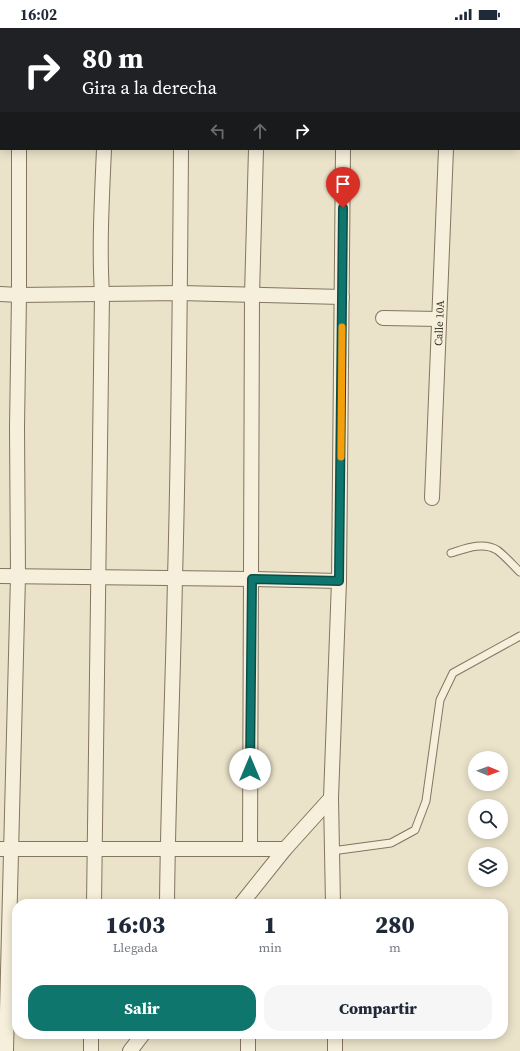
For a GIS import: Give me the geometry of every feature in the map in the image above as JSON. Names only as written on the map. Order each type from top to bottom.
[{"type":"street","points":[[6,1051],[6,849],[18,576],[17,427],[19,150]]},
{"type":"street","points":[[94,899],[102,294],[100,226],[104,150]]},
{"type":"street","points":[[167,899],[176,578],[181,150]]},
{"type":"street","points":[[250,849],[252,295],[256,150]]},
{"type":"street","points":[[333,899],[331,798],[339,581],[344,150]]},
{"type":"street","name":"Calle 10A","points":[[432,498],[446,150]]},
{"type":"street","points":[[0,294],[180,293],[342,297]]},
{"type":"street","points":[[383,318],[439,319]]},
{"type":"street","points":[[0,576],[339,581]]},
{"type":"street","points":[[248,899],[285,849],[331,798]]},
{"type":"street","points":[[6,849],[285,849]]},
{"type":"street","points":[[91,1039],[91,1051]]},
{"type":"street","points":[[130,1051],[139,1039]]},
{"type":"street","points":[[248,1039],[248,1051]]},
{"type":"street","points":[[335,1039],[335,1051]]},
{"type":"lane","points":[[451,553],[470,547],[482,546],[496,550],[520,572]]},
{"type":"lane","points":[[332,851],[391,843],[415,830],[426,801],[440,700],[454,674],[520,636]]},
{"type":"slow traffic","points":[[341,457],[342,327]]},
{"type":"route","points":[[250,769],[252,579],[339,581],[343,208]]}]
